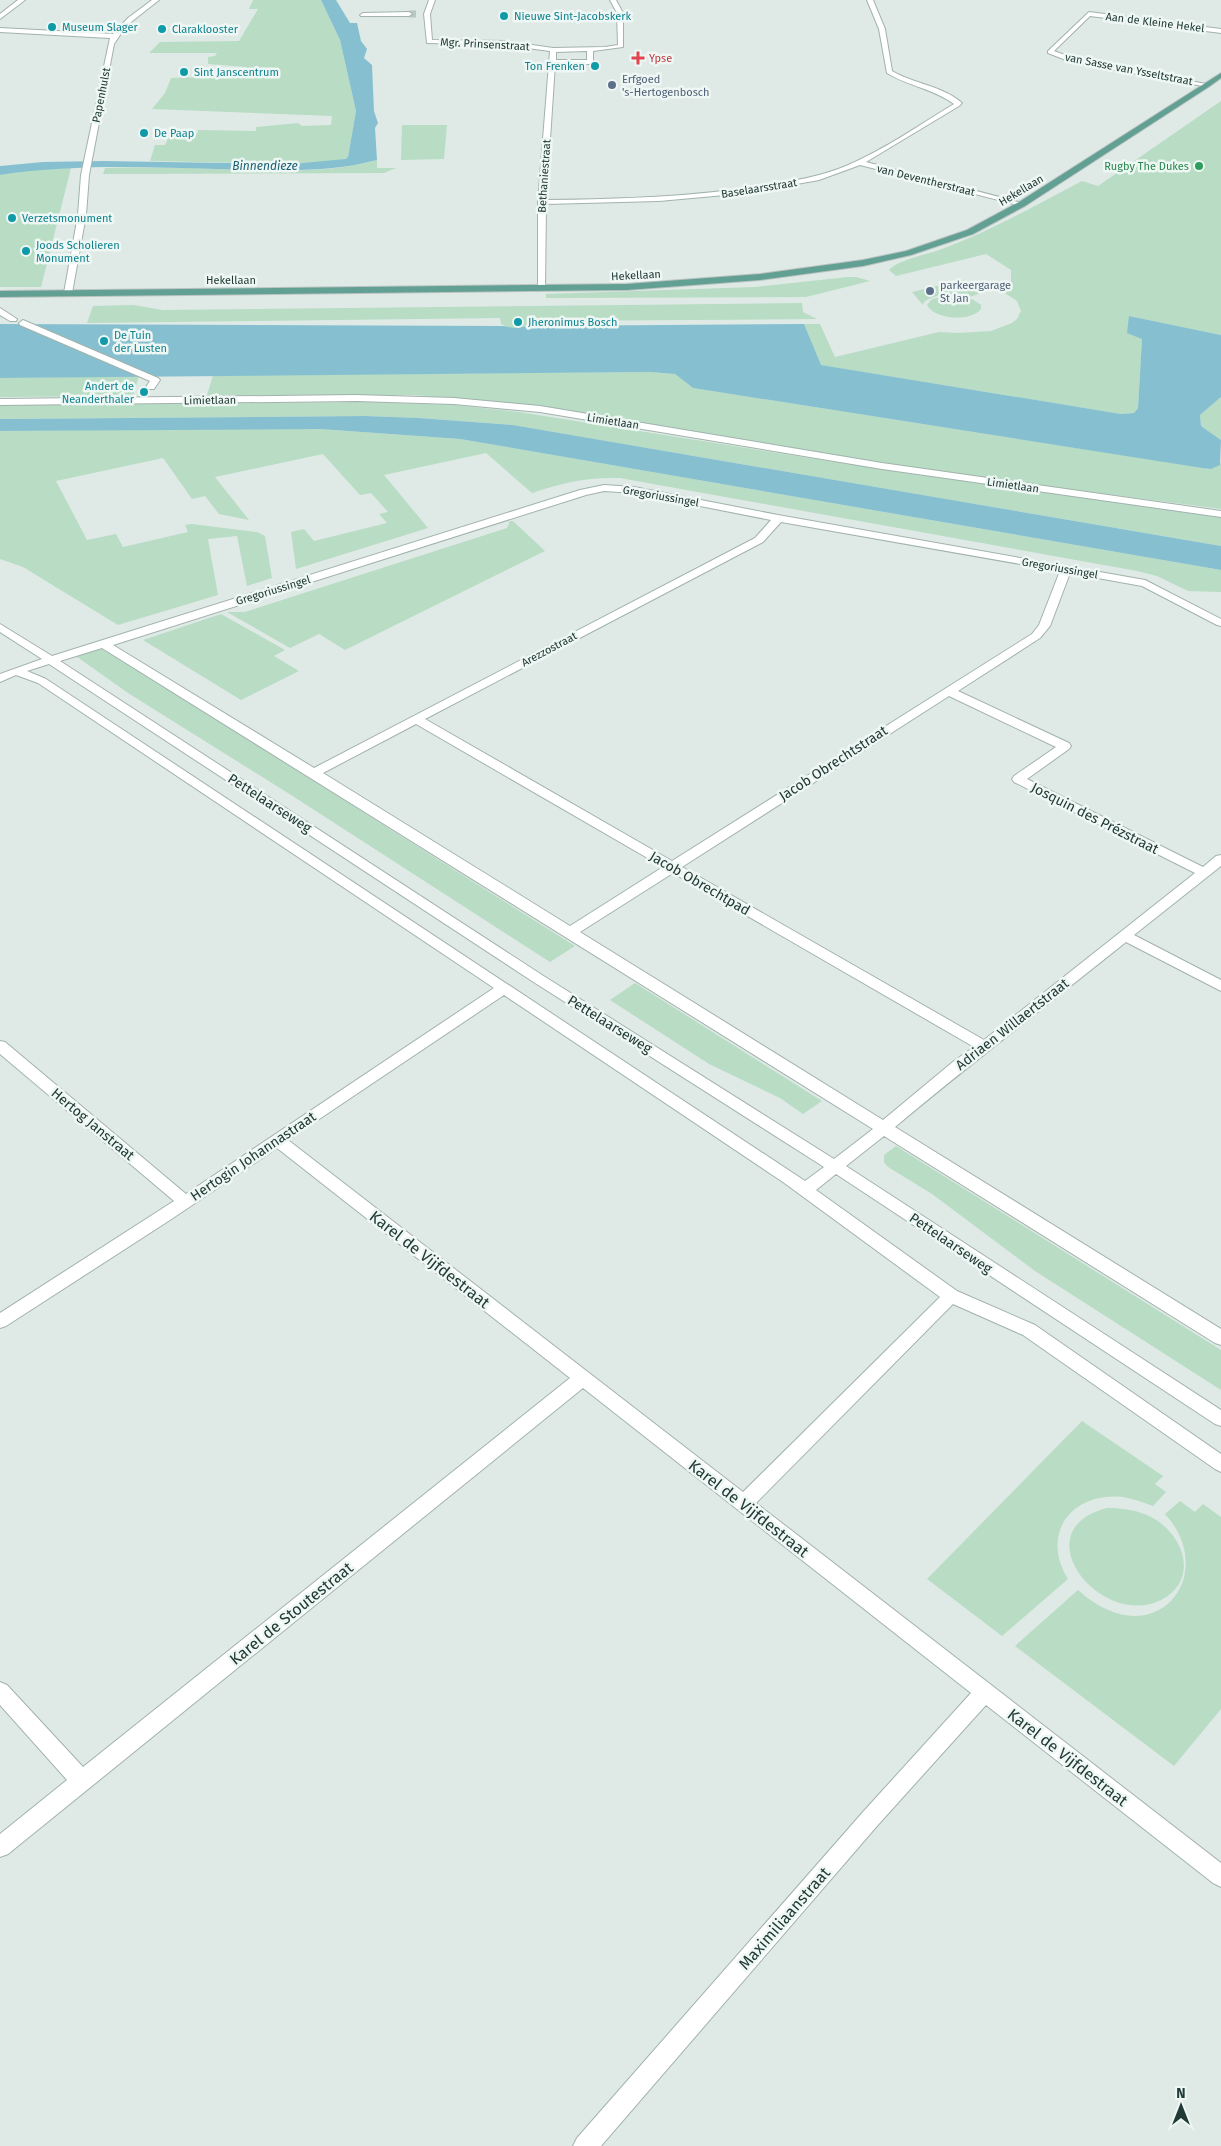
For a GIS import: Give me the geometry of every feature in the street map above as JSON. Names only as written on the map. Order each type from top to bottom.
[{"type":"main road","name":"Hekellaan","points":[[0,294],[627,288],[800,272],[863,263],[908,253],[951,239],[1022,204],[1221,75]]},
{"type":"street","points":[[0,17],[22,0]]},
{"type":"street","points":[[0,30],[113,36],[128,21],[156,0]]},
{"type":"street","name":"Mgr. Prinsenstraat","points":[[432,0],[427,14],[429,42],[505,43],[553,50]]},
{"type":"street","points":[[553,50],[612,49],[621,46],[620,13],[613,0]]},
{"type":"street","name":"Baselaarsstraat","points":[[542,202],[619,201],[716,195],[798,182],[834,173],[859,163],[957,105],[958,103],[943,94],[889,72],[882,29],[870,0]]},
{"type":"street","points":[[362,15],[409,14]]},
{"type":"street","points":[[419,14],[427,14]]},
{"type":"street","name":"Aan de Kleine Hekel","points":[[1050,52],[1089,14],[1221,31]]},
{"type":"street","name":"Papenhulst","points":[[68,293],[82,215],[85,175],[113,36]]},
{"type":"street","name":"Bethaniestraat","points":[[541,289],[542,202],[553,50]]},
{"type":"street","points":[[552,62],[590,62],[590,50]]},
{"type":"street","name":"van Sasse van Ysseltstraat","points":[[1050,52],[1072,60],[1208,85]]},
{"type":"street","name":"van Deventherstraat","points":[[859,163],[1022,204]]},
{"type":"street","points":[[0,311],[153,383]]},
{"type":"street","name":"Limietlaan","points":[[0,402],[356,398],[454,401],[540,409],[882,466],[1221,514]]},
{"type":"street","name":"Gregoriussingel","points":[[0,678],[102,643],[282,588],[402,548],[584,492],[604,488],[634,490],[778,518],[1145,583],[1221,623]]},
{"type":"street","name":"Arezzostraat","points":[[314,773],[759,540],[778,518]]},
{"type":"street","name":"Jacob Obrechtstraat","points":[[570,932],[1036,636],[1044,626],[1066,569]]},
{"type":"street","name":"Pettelaarseweg","points":[[0,627],[537,978],[836,1167],[1221,1419]]},
{"type":"street","points":[[102,643],[1221,1338]]},
{"type":"street","name":"Pettelaarseweg","points":[[16,671],[42,682],[100,718],[674,1100],[806,1190],[951,1296],[1029,1330],[1221,1464]]},
{"type":"street","name":"Josquin des Prézstraat","points":[[948,691],[1065,746],[1018,779],[1204,873]]},
{"type":"street","name":"Jacob Obrechtpad","points":[[416,719],[985,1047]]},
{"type":"street","name":"Adriaen Willaertstraat","points":[[806,1190],[959,1065],[985,1047],[1221,859]]},
{"type":"street","points":[[1125,936],[1221,986]]},
{"type":"street","name":"Hertogin Johannastraat","points":[[0,1321],[185,1202],[504,988]]},
{"type":"street","name":"Hertog Janstraat","points":[[0,1046],[185,1202]]},
{"type":"street","name":"Karel de Vijfdestraat","points":[[277,1140],[1221,1876]]},
{"type":"street","points":[[743,1504],[951,1296]]},
{"type":"street","name":"Karel de Stoutestraat","points":[[0,1847],[583,1378]]},
{"type":"street","points":[[0,1691],[82,1781]]},
{"type":"street","name":"Maximiliaanstraat","points":[[585,2146],[870,1819],[985,1692]]},
{"type":"green space","points":[[253,0],[321,0],[340,40],[356,111],[348,157],[339,161],[293,164],[150,161],[155,145],[165,145],[170,134],[197,134],[198,130],[256,131],[256,127],[298,123],[302,126],[331,125],[332,116],[152,109],[165,93],[171,78],[231,76],[247,71],[246,67],[208,64],[208,57],[215,56],[217,53],[149,53],[160,42],[239,41],[258,9],[249,9]]},
{"type":"green space","points":[[1221,101],[1221,335],[1129,316],[1142,339],[1138,408],[1134,413],[1121,414],[820,365],[804,324],[820,324],[835,357],[939,332],[991,331],[1012,323],[1017,319],[1021,311],[1017,301],[1002,291],[1011,281],[1011,270],[986,254],[896,276],[889,270],[906,260],[942,249],[978,234],[1082,181],[1098,186]]},
{"type":"green space","points":[[402,125],[447,125],[444,159],[401,160]]},
{"type":"green space","points":[[377,160],[377,168],[396,168],[384,173],[103,174],[105,168],[307,170],[342,167]]},
{"type":"green space","points":[[71,168],[41,287],[0,287],[0,175],[39,169]]},
{"type":"green space","points":[[848,277],[870,281],[806,297],[546,298],[546,294],[755,287]]},
{"type":"green space","points":[[962,280],[989,288],[970,297],[945,295],[934,297],[924,302],[923,305],[912,292]]},
{"type":"green space","points":[[947,296],[972,299],[981,305],[981,309],[969,316],[953,318],[937,314],[927,305],[932,299]]},
{"type":"green space","points":[[802,303],[803,312],[817,319],[536,321],[529,326],[519,328],[501,324],[500,318],[87,323],[93,306],[133,305],[163,310]]},
{"type":"green space","points":[[650,372],[675,374],[693,388],[1210,469],[1220,465],[1221,461],[1221,509],[907,468],[465,399],[414,395],[207,395],[213,375]]},
{"type":"green space","points":[[139,376],[133,396],[0,397],[0,378]]},
{"type":"green space","points":[[1221,397],[1221,440],[1201,426],[1200,415]]},
{"type":"green space","points":[[366,402],[455,405],[519,412],[905,473],[1221,517],[1221,546],[513,425],[365,416],[0,419],[0,405]]},
{"type":"green space","points":[[320,429],[460,439],[1221,570],[1221,592],[1188,591],[1157,576],[1137,571],[620,478],[597,478],[576,481],[532,493],[486,453],[384,475],[428,528],[296,569],[291,532],[304,529],[314,541],[387,523],[379,514],[388,512],[371,493],[360,495],[323,454],[215,477],[249,520],[219,514],[205,496],[192,499],[163,458],[56,481],[87,540],[116,534],[123,547],[188,532],[185,525],[192,524],[257,532],[265,536],[272,578],[247,586],[237,536],[208,539],[218,595],[118,625],[23,567],[0,559],[0,431]]},
{"type":"green space","points":[[510,521],[513,521],[545,551],[345,650],[319,634],[290,648],[227,612],[245,612],[507,528]]},
{"type":"green space","points":[[221,614],[285,650],[274,656],[299,671],[241,700],[143,640]]},
{"type":"green space","points":[[92,644],[122,660],[575,946],[550,962],[291,795],[128,693],[73,654]]},
{"type":"green space","points":[[635,983],[822,1101],[803,1114],[780,1098],[709,1064],[610,1000]]},
{"type":"green space","points":[[896,1146],[1221,1350],[1221,1390],[1035,1271],[932,1194],[888,1167],[884,1162],[884,1155]]},
{"type":"green space","points":[[1082,1421],[1163,1476],[1155,1484],[1166,1492],[1153,1506],[1123,1497],[1105,1497],[1089,1501],[1075,1509],[1065,1519],[1059,1532],[1057,1546],[1060,1562],[1068,1579],[1002,1636],[927,1579]]},
{"type":"green space","points":[[1180,1501],[1195,1512],[1203,1504],[1221,1517],[1221,1709],[1174,1766],[1015,1646],[1078,1590],[1106,1609],[1132,1616],[1154,1612],[1171,1601],[1182,1583],[1186,1561],[1180,1538],[1165,1514]]},
{"type":"green space","points":[[1107,1508],[1130,1510],[1151,1517],[1172,1534],[1179,1545],[1184,1569],[1181,1581],[1173,1591],[1161,1600],[1138,1606],[1115,1601],[1095,1590],[1079,1574],[1070,1555],[1071,1536],[1082,1520]]},
{"type":"water","name":"Binnendieze","points":[[321,0],[336,0],[350,23],[357,23],[361,41],[367,49],[364,58],[372,65],[374,111],[378,123],[375,128],[377,160],[338,167],[297,170],[109,167],[54,169],[0,175],[0,166],[43,162],[293,164],[345,159],[348,157],[356,111],[340,40]]},
{"type":"water","points":[[1129,316],[1221,335],[1221,397],[1200,415],[1201,426],[1221,440],[1220,465],[1211,469],[1202,468],[693,388],[675,374],[650,372],[0,378],[0,324],[504,326],[514,328],[531,326],[804,324],[821,365],[1121,414],[1134,413],[1138,408],[1142,339],[1127,333]]},
{"type":"water","points":[[365,416],[513,425],[1221,546],[1221,570],[460,439],[320,429],[0,431],[0,419]]},
{"type":"tunnel","points":[[409,14],[419,14]]},
{"type":"place","name":"Nieuwe Sint-Jacobskerk","points":[[504,16]]},
{"type":"place","name":"Museum Slager","points":[[52,27]]},
{"type":"place","name":"Claraklooster","points":[[162,29]]},
{"type":"place","name":"Ypse","points":[[638,58]]},
{"type":"place","name":"Ton Frenken","points":[[595,66]]},
{"type":"place","name":"Sint Janscentrum","points":[[184,72]]},
{"type":"place","name":"Erfgoed 's-Hertogenbosch","points":[[612,85]]},
{"type":"place","name":"De Paap","points":[[144,133]]},
{"type":"place","name":"Rugby The Dukes","points":[[1199,166]]},
{"type":"place","name":"Verzetsmonument","points":[[12,218]]},
{"type":"place","name":"Joods Scholieren Monument","points":[[26,251]]},
{"type":"place","name":"parkeergarage St Jan","points":[[930,291]]},
{"type":"place","name":"Jheronimus Bosch","points":[[518,322]]},
{"type":"place","name":"De Tuin der Lusten","points":[[104,341]]},
{"type":"place","name":"Andert de Neanderthaler","points":[[144,392]]}]
